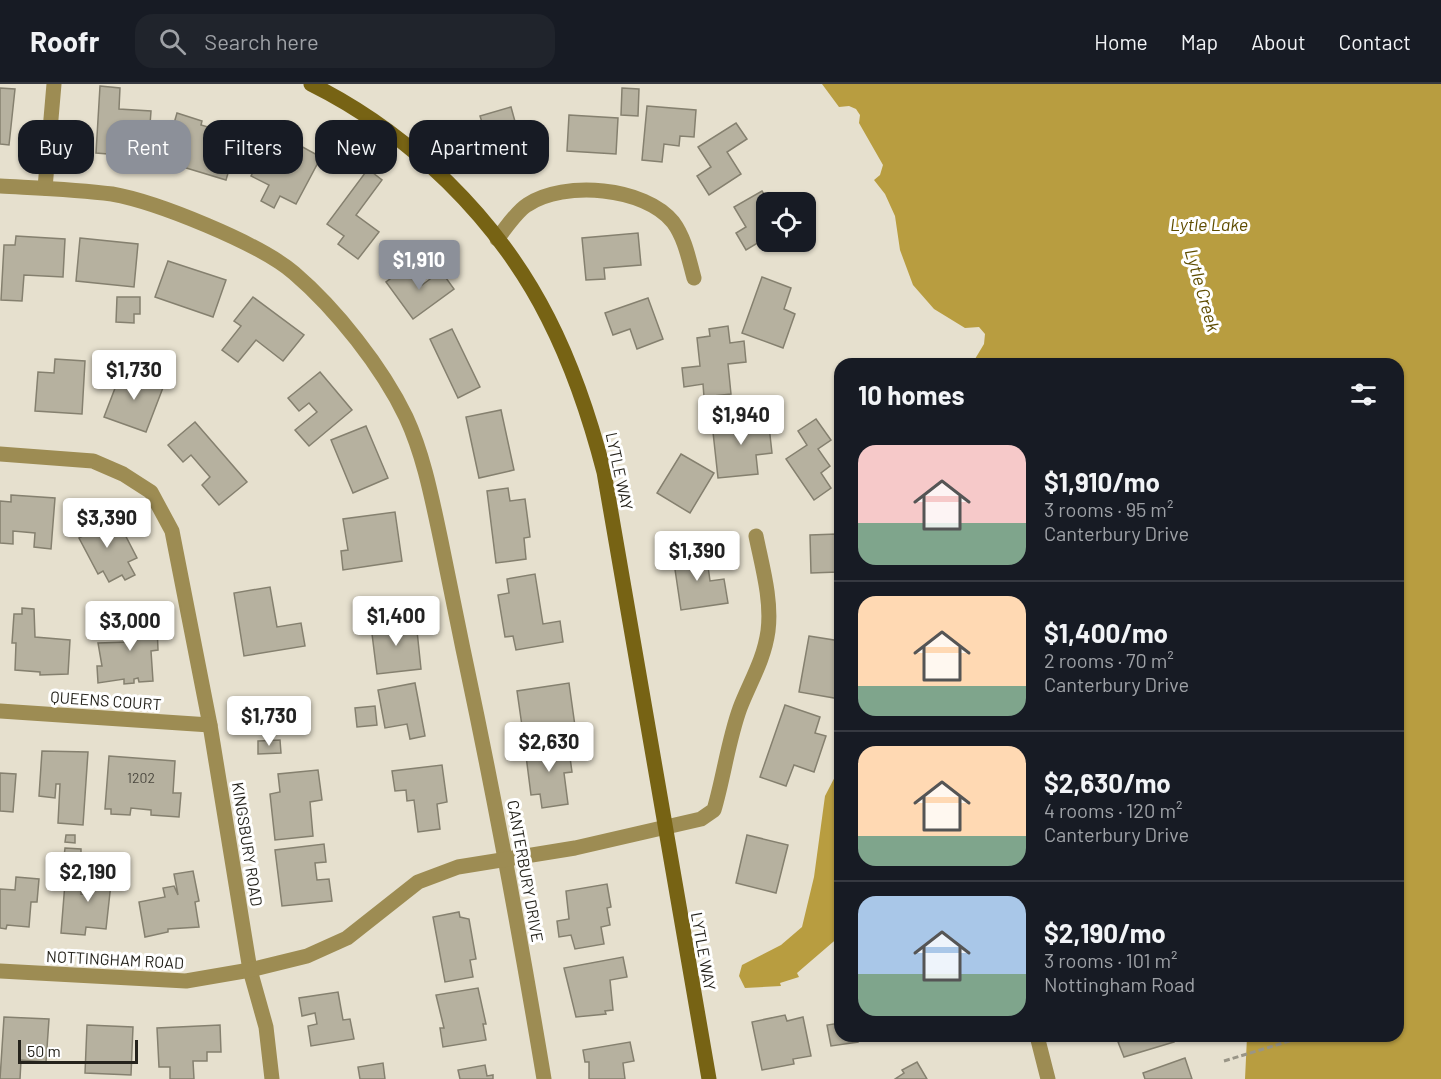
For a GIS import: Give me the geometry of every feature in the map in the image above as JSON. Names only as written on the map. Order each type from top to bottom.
[{"type":"street","points":[[45,189],[54,84]]},
{"type":"street","name":"LYTLE WAY","points":[[311,84],[380,125],[420,157],[461,197],[497,239],[548,316],[590,418],[604,472],[709,1079]]},
{"type":"street","name":"CANTERBURY DRIVE","points":[[0,186],[112,195],[150,204],[259,251],[293,272],[359,344],[405,416],[424,467],[507,858],[544,1079]]},
{"type":"street","points":[[497,239],[527,205],[548,195],[571,191],[632,195],[654,205],[673,223],[687,250],[694,278]]},
{"type":"street","name":"KINGSBURY ROAD","points":[[0,454],[93,461],[123,474],[151,492],[172,531],[210,725],[250,970],[266,1027],[272,1079]]},
{"type":"street","name":"NOTTINGHAM ROAD","points":[[0,971],[186,981],[250,970],[307,956],[347,938],[418,882],[458,867],[575,848],[701,819],[714,810],[738,716],[759,670],[768,630],[766,589],[756,536]]},
{"type":"street","name":"QUEENS COURT","points":[[0,711],[210,725]]},
{"type":"street","points":[[1039,1042],[1048,1079]]},
{"type":"path","points":[[1224,1061],[1286,1042]]},
{"type":"water","name":"Lytle Lake","points":[[822,84],[1441,84],[1441,1079],[1245,1079],[1247,1042],[1404,1042],[1404,358],[976,358],[984,344],[985,334],[979,327],[965,328],[934,309],[913,285],[900,250],[895,216],[885,194],[874,180],[880,175],[883,165],[859,123],[860,115],[856,109],[849,106],[839,107]]},
{"type":"water","points":[[834,779],[834,941],[797,973],[799,977],[780,983],[781,986],[745,988],[739,976],[742,965],[781,945],[802,927],[814,877],[825,796]]},
{"type":"building","points":[[100,86],[120,88],[119,109],[151,111],[150,120],[106,120],[106,154],[96,153]]},
{"type":"building","points":[[0,88],[15,89],[9,145],[0,144]]},
{"type":"building","points":[[622,88],[639,89],[638,116],[621,115]]},
{"type":"building","points":[[647,106],[696,110],[694,137],[680,136],[679,146],[664,144],[662,162],[642,160]]},
{"type":"building","points":[[511,107],[515,120],[481,120],[480,116]]},
{"type":"building","points":[[177,113],[202,121],[203,173],[191,169],[191,120],[175,120]]},
{"type":"building","points":[[569,115],[618,118],[616,154],[567,151]]},
{"type":"building","points":[[736,123],[747,139],[727,152],[741,174],[709,195],[697,176],[711,167],[698,147]]},
{"type":"building","points":[[303,147],[315,154],[315,168],[296,204],[280,196],[274,208],[261,201],[269,185],[251,176],[252,174],[303,174]]},
{"type":"building","points":[[206,174],[228,174],[226,180]]},
{"type":"building","points":[[364,174],[374,174],[382,180],[356,215],[379,232],[358,259],[338,244],[344,236],[327,224]]},
{"type":"building","points":[[756,194],[756,244],[746,250],[736,233],[746,227],[734,207]]},
{"type":"building","points":[[638,233],[641,265],[604,268],[605,279],[586,280],[582,238]]},
{"type":"building","points":[[16,236],[65,239],[63,277],[24,275],[22,301],[1,300],[4,245],[15,245]]},
{"type":"building","points":[[80,238],[138,244],[134,287],[76,281]]},
{"type":"building","points":[[168,261],[226,280],[213,317],[155,297]]},
{"type":"building","points":[[408,266],[422,285],[441,271],[454,289],[413,319],[386,282]]},
{"type":"building","points":[[762,277],[791,288],[784,309],[795,314],[783,348],[742,333]]},
{"type":"building","points":[[117,297],[140,297],[140,314],[134,314],[134,323],[116,322]]},
{"type":"building","points":[[253,297],[304,335],[283,361],[256,340],[238,362],[222,350],[241,326],[234,321]]},
{"type":"building","points":[[648,298],[663,339],[637,349],[630,329],[613,335],[605,313]]},
{"type":"building","points":[[728,326],[730,343],[744,341],[746,362],[728,364],[731,394],[704,397],[703,384],[684,387],[682,368],[700,366],[697,338],[710,336],[709,329]]},
{"type":"building","points":[[452,329],[480,387],[458,398],[430,339]]},
{"type":"building","points":[[55,359],[85,361],[82,414],[35,411],[38,372],[54,373]]},
{"type":"building","points":[[122,370],[164,385],[146,432],[104,417]]},
{"type":"building","points":[[320,372],[352,410],[309,446],[295,430],[317,412],[309,403],[299,411],[288,398]]},
{"type":"building","points":[[501,410],[514,470],[479,478],[466,417]]},
{"type":"building","points":[[768,417],[772,453],[756,455],[758,474],[718,478],[712,423]]},
{"type":"building","points":[[816,419],[831,440],[818,449],[830,466],[821,473],[831,488],[814,500],[786,459],[807,445],[798,431]]},
{"type":"building","points":[[195,422],[247,482],[219,505],[202,485],[210,477],[191,455],[183,462],[168,445]]},
{"type":"building","points":[[366,426],[388,478],[353,493],[331,440]]},
{"type":"building","points":[[681,454],[714,473],[690,513],[657,493]]},
{"type":"building","points":[[508,488],[510,501],[525,499],[530,537],[524,538],[526,559],[496,563],[487,491]]},
{"type":"building","points":[[11,495],[55,498],[51,549],[34,547],[35,533],[13,531],[13,544],[0,543],[0,501],[11,502]]},
{"type":"building","points":[[94,511],[106,534],[121,527],[137,558],[128,562],[135,575],[125,580],[122,575],[109,582],[103,571],[98,574],[79,538],[85,535],[77,520]]},
{"type":"building","points":[[395,512],[402,561],[343,570],[341,551],[348,550],[343,519]]},
{"type":"building","points":[[834,534],[834,572],[811,573],[810,535]]},
{"type":"building","points":[[706,551],[710,581],[724,579],[728,603],[681,610],[673,556]]},
{"type":"building","points":[[535,574],[543,624],[560,621],[563,642],[516,650],[513,636],[505,637],[498,595],[509,593],[507,579]]},
{"type":"building","points":[[270,587],[277,627],[301,623],[305,646],[244,656],[234,593]]},
{"type":"building","points":[[22,608],[34,609],[35,637],[70,640],[68,674],[40,675],[40,672],[15,670],[16,643],[12,643],[14,614],[22,614]]},
{"type":"building","points":[[153,613],[153,625],[157,625],[158,650],[151,651],[153,681],[139,682],[138,678],[134,679],[134,683],[124,684],[124,679],[98,683],[97,666],[102,666],[98,643],[129,642],[123,636],[122,615]]},
{"type":"building","points":[[416,621],[421,669],[377,674],[371,626]]},
{"type":"building","points":[[809,636],[834,640],[834,698],[799,692]]},
{"type":"building","points":[[415,683],[425,736],[410,739],[407,724],[385,728],[378,690]]},
{"type":"building","points":[[569,683],[575,726],[523,733],[517,691]]},
{"type":"building","points":[[785,705],[820,717],[815,733],[826,736],[814,772],[794,765],[786,786],[760,777]]},
{"type":"building","points":[[375,706],[377,725],[357,727],[355,708]]},
{"type":"building","points":[[280,740],[281,753],[258,754],[258,741]]},
{"type":"building","points":[[568,743],[572,772],[564,773],[568,804],[542,808],[540,794],[531,795],[525,748]]},
{"type":"building","points":[[42,751],[88,752],[83,825],[58,823],[60,784],[56,784],[55,798],[39,796]]},
{"type":"building","points":[[109,756],[175,761],[173,793],[181,793],[179,817],[151,815],[151,810],[131,808],[130,815],[111,814],[111,809],[105,809]]},
{"type":"building","points":[[442,765],[447,802],[437,804],[440,829],[418,832],[414,800],[407,801],[406,790],[395,791],[392,771]]},
{"type":"building","points":[[318,770],[322,800],[310,802],[313,836],[275,840],[270,794],[280,792],[278,774]]},
{"type":"building","points":[[0,773],[16,774],[13,812],[0,811]]},
{"type":"building","points":[[66,835],[75,835],[75,843],[65,842]]},
{"type":"building","points":[[747,835],[788,845],[776,893],[736,883]]},
{"type":"building","points":[[324,844],[326,862],[315,863],[317,880],[329,879],[332,901],[282,906],[275,850]]},
{"type":"building","points":[[65,848],[81,849],[81,858],[64,857]]},
{"type":"building","points":[[116,854],[125,855],[124,866],[115,866]]},
{"type":"building","points":[[94,864],[113,865],[106,929],[86,927],[85,935],[61,933],[65,883],[82,884],[81,894],[92,895]]},
{"type":"building","points":[[193,871],[199,901],[195,902],[199,927],[168,929],[168,932],[145,937],[139,902],[165,897],[163,888],[174,886],[178,895],[174,874]]},
{"type":"building","points":[[16,877],[39,879],[37,902],[31,902],[29,927],[7,925],[6,929],[0,928],[0,889],[15,890]]},
{"type":"building","points":[[607,884],[611,907],[607,908],[610,925],[601,927],[604,944],[575,949],[571,935],[559,937],[557,921],[569,919],[566,891]]},
{"type":"building","points":[[459,912],[460,917],[469,919],[476,959],[470,960],[473,977],[445,982],[433,917]]},
{"type":"building","points":[[623,957],[627,977],[610,980],[613,1010],[605,1011],[606,1014],[576,1017],[564,968]]},
{"type":"building","points":[[478,988],[486,1024],[483,1024],[486,1040],[443,1047],[440,1028],[444,1028],[436,995]]},
{"type":"building","points":[[338,992],[343,1020],[350,1019],[354,1039],[311,1046],[308,1026],[317,1024],[315,1013],[302,1016],[299,998]]},
{"type":"building","points":[[785,1015],[787,1021],[803,1017],[811,1056],[793,1059],[794,1064],[762,1070],[752,1022]]},
{"type":"building","points":[[4,1017],[49,1019],[46,1062],[21,1060],[20,1079],[0,1079]]},
{"type":"building","points":[[834,1024],[834,1042],[858,1042],[831,1046],[827,1025]]},
{"type":"building","points":[[87,1025],[133,1027],[131,1075],[85,1073]]},
{"type":"building","points":[[220,1025],[221,1052],[207,1052],[207,1061],[193,1061],[194,1079],[170,1079],[170,1067],[159,1067],[157,1028]]},
{"type":"building","points":[[630,1042],[634,1061],[623,1063],[625,1079],[589,1079],[589,1062],[585,1062],[583,1050]]},
{"type":"building","points":[[1118,1042],[1174,1042],[1124,1057]]},
{"type":"building","points":[[1185,1058],[1192,1079],[1145,1079],[1143,1073]]},
{"type":"building","points":[[917,1062],[927,1079],[895,1079],[904,1073],[902,1070]]},
{"type":"building","points":[[383,1063],[385,1079],[360,1079],[358,1067]]},
{"type":"building","points":[[485,1065],[487,1076],[493,1075],[493,1079],[460,1079],[458,1070]]},
{"type":"water label","name":"Lytle Creek","points":[[1203,290]]}]
